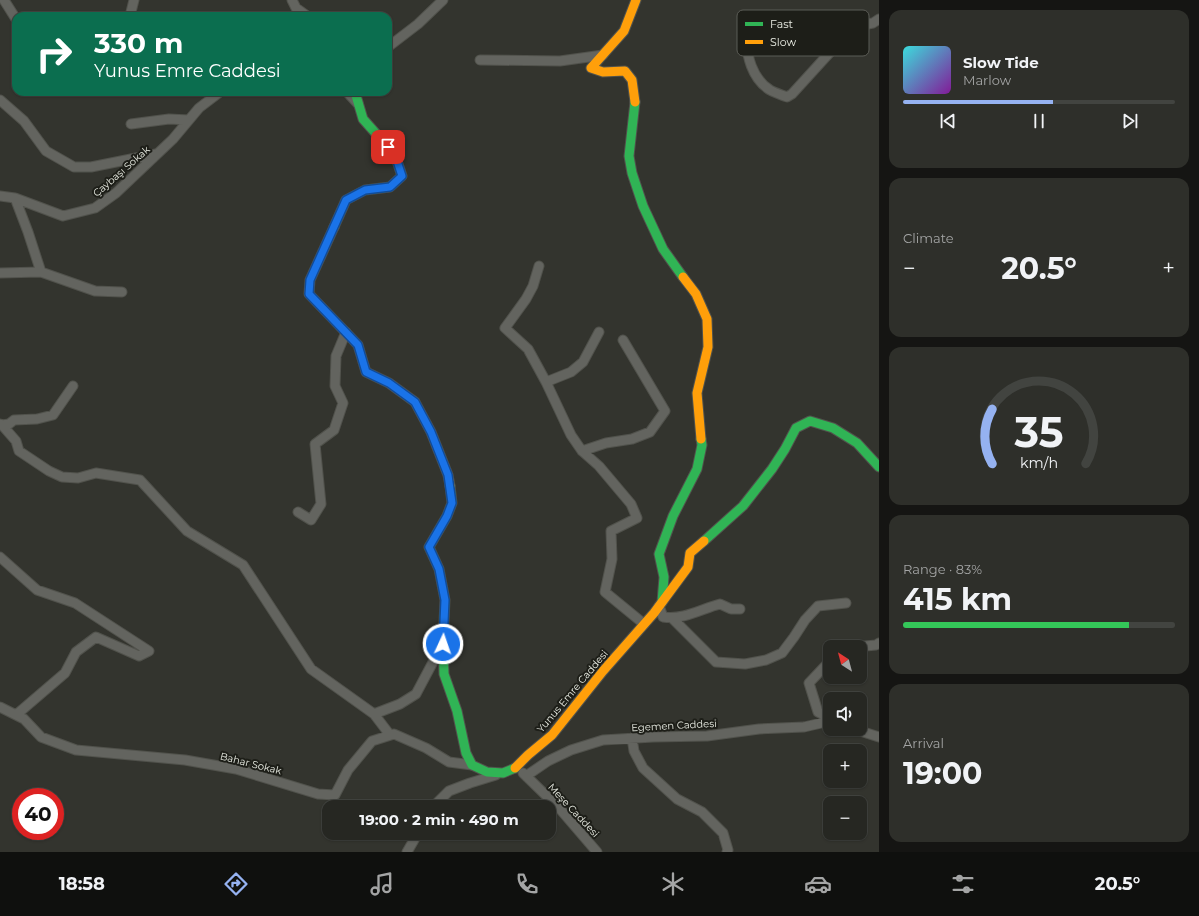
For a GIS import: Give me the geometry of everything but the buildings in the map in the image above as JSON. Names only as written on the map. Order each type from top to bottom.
[{"type":"street","points":[[4,0],[12,13]]},
{"type":"street","points":[[131,12],[134,0]]},
{"type":"street","points":[[392,44],[418,24],[443,0]]},
{"type":"street","points":[[636,0],[624,31],[591,68],[603,72],[625,71],[632,80],[635,101],[629,156],[632,173],[643,206],[663,249],[696,294],[707,319],[708,347],[697,393],[702,445],[697,469],[673,516],[659,554],[664,578],[661,604],[663,618],[673,619],[696,613],[720,604],[731,608],[740,609]]},
{"type":"street","points":[[869,24],[879,19]]},
{"type":"street","points":[[480,60],[560,61],[603,55]]},
{"type":"street","points":[[748,56],[754,72],[760,81],[770,90],[787,97],[792,94],[827,56]]},
{"type":"street","name":"Çaybaşı Sokak","points":[[0,196],[15,198],[63,216],[95,208],[116,193],[173,140],[198,108],[214,96]]},
{"type":"street","points":[[350,96],[359,106]]},
{"type":"street","points":[[356,96],[363,119],[395,155],[402,176],[390,187],[365,190],[346,200],[310,280],[309,294],[358,345],[366,372],[389,383],[415,402],[431,432],[448,475],[452,503],[447,516],[429,547],[439,569],[445,600],[443,644],[444,674],[457,711],[466,753],[472,765]]},
{"type":"street","points":[[0,100],[24,121],[46,151],[74,167],[91,167],[157,154]]},
{"type":"street","points":[[131,124],[169,119],[189,120]]},
{"type":"street","points":[[15,198],[41,272]]},
{"type":"street","points":[[539,266],[533,286],[526,299],[505,328],[528,349],[546,382],[570,434],[582,451],[599,466],[631,504],[637,518],[611,531],[612,559],[605,592],[644,624]]},
{"type":"street","points":[[0,273],[41,272],[95,291],[122,292]]},
{"type":"street","points":[[298,512],[311,520],[321,504],[315,444],[334,430],[343,403],[335,386],[336,356],[346,332]]},
{"type":"street","points":[[546,382],[571,372],[583,362],[599,332]]},
{"type":"street","points":[[582,451],[606,443],[632,439],[650,432],[664,411],[623,340]]},
{"type":"street","points":[[1,425],[9,424],[14,420],[37,419],[53,415],[73,386]]},
{"type":"street","name":"Yunus Emre Caddesi","points":[[472,765],[487,772],[503,773],[516,768],[528,755],[552,735],[661,604],[688,567],[690,553],[743,506],[772,469],[796,428],[810,421],[833,428],[856,443],[879,467]]},
{"type":"street","points":[[1,425],[16,441],[19,451],[62,477],[78,478],[96,473],[140,480],[187,531],[243,565],[310,669],[374,714],[390,735],[394,734],[426,748],[449,762],[472,765]]},
{"type":"street","points":[[0,557],[37,590],[75,603],[149,652],[140,656],[96,637],[76,652],[65,673],[16,715]]},
{"type":"street","points":[[673,619],[716,662],[745,664],[766,660],[782,653],[818,606],[846,604]]},
{"type":"street","points":[[867,646],[876,645],[879,643]]},
{"type":"street","points":[[374,714],[400,704],[416,694],[443,644]]},
{"type":"street","points":[[823,668],[809,683],[818,712],[823,714]]},
{"type":"street","name":"Bahar Sokak","points":[[0,707],[24,719],[41,737],[76,750],[185,760],[236,769],[318,794],[335,795],[348,770],[372,741],[390,735]]},
{"type":"street","name":"Egemen Caddesi","points":[[526,776],[548,761],[571,750],[603,740],[707,736],[759,729],[804,727],[823,723]]},
{"type":"street","points":[[867,734],[879,738]]},
{"type":"street","points":[[632,738],[634,751],[643,768],[678,799],[702,812],[722,833],[728,850],[727,852]]},
{"type":"street","name":"Meşe Caddesi","points":[[516,768],[560,809],[597,852]]},
{"type":"street","points":[[440,800],[449,792],[470,783],[503,773]]},
{"type":"street","points":[[407,852],[414,840]]},
{"type":"traffic: fast","points":[[334,227],[346,200],[365,190],[390,187],[402,176],[395,155],[363,119],[356,96]]},
{"type":"traffic: fast","points":[[635,102],[629,156],[632,173],[643,206],[663,249],[683,277]]},
{"type":"traffic: fast","points":[[704,541],[743,506],[772,469],[796,428],[810,421],[833,428],[857,443],[879,467]]},
{"type":"traffic: fast","points":[[662,602],[664,577],[659,554],[673,516],[697,469],[702,445],[701,439]]},
{"type":"traffic: fast","points":[[450,486],[452,503],[447,516],[429,547],[439,569],[445,600],[443,644],[444,674],[457,711],[466,753],[472,765],[487,772],[503,773],[515,768]]},
{"type":"traffic: slow","points":[[635,102],[632,80],[625,71],[603,72],[591,68],[624,31],[636,0]]},
{"type":"traffic: slow","points":[[334,227],[310,280],[309,294],[358,345],[366,372],[389,383],[415,402],[431,432],[448,475],[450,486]]},
{"type":"traffic: slow","points":[[683,277],[696,294],[707,319],[708,347],[697,393],[701,439]]},
{"type":"traffic: slow","points":[[515,768],[552,735],[603,671],[654,613],[688,567],[690,553],[704,541]]},
{"type":"route","points":[[388,147],[395,155],[402,176],[390,187],[365,190],[346,200],[310,280],[309,294],[358,345],[366,372],[389,383],[415,402],[431,432],[448,475],[452,503],[447,516],[429,547],[439,569],[445,600],[443,644]]}]
